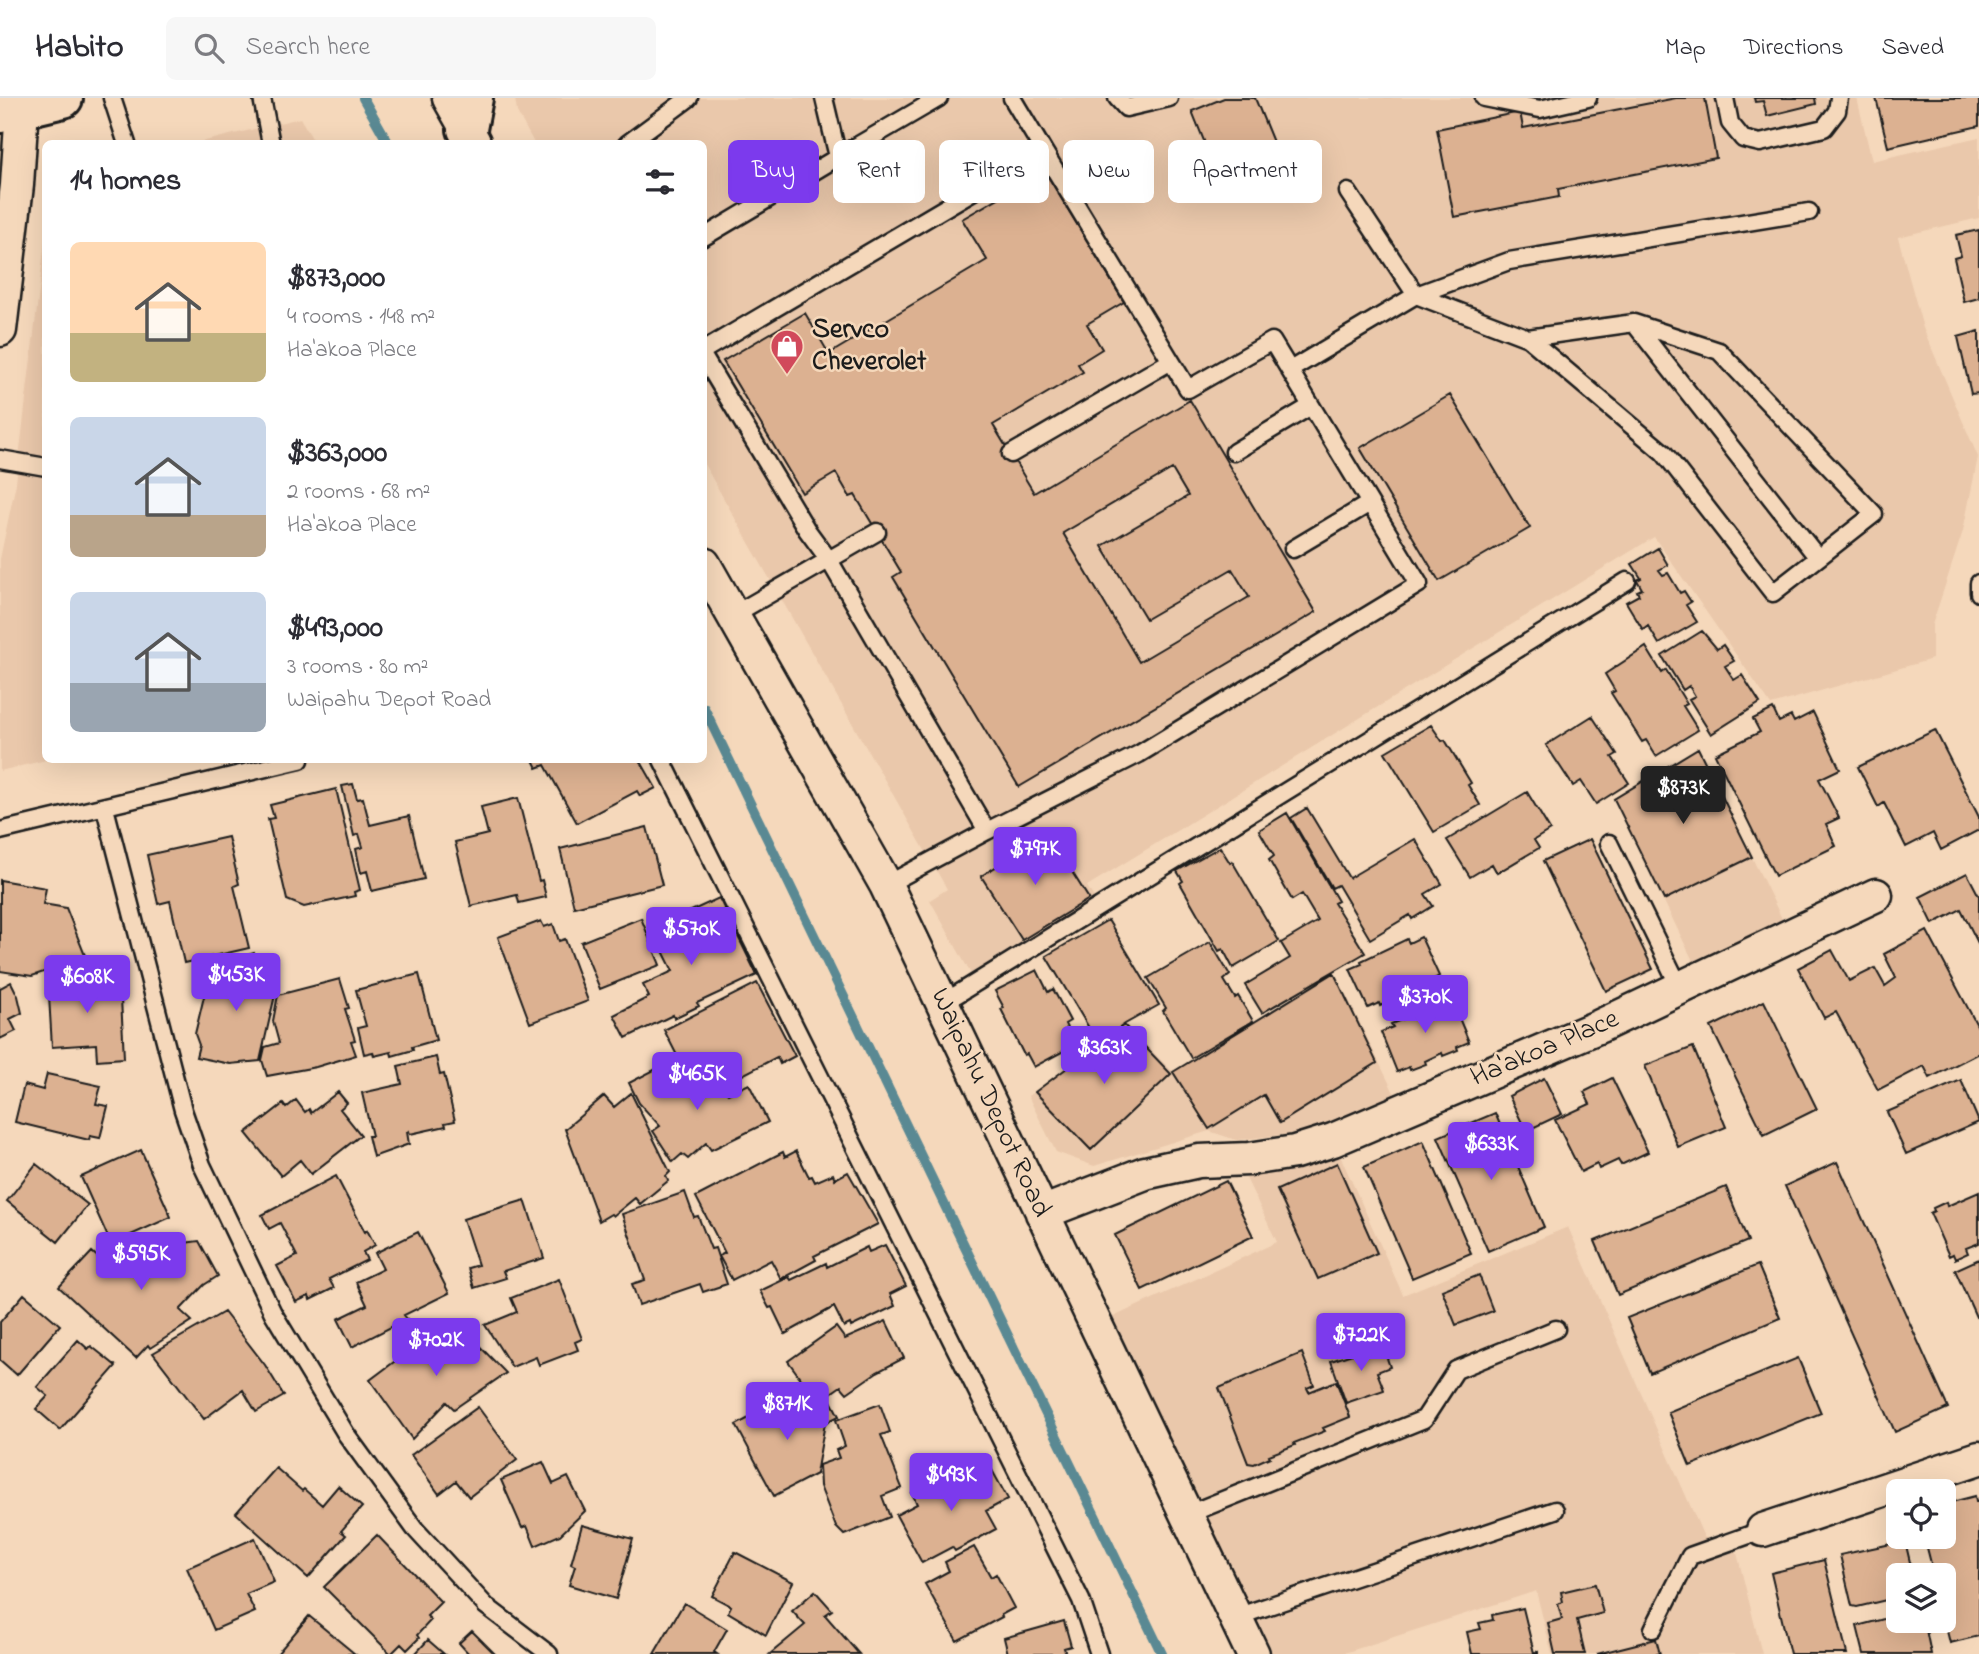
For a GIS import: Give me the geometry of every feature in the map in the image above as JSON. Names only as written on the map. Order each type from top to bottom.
[{"type":"main road","points":[[11,111],[63,98]]},
{"type":"street","points":[[0,330],[17,186],[11,111]]},
{"type":"street","name":"Waipahu Depot Road","points":[[707,570],[886,885],[1253,1654]]},
{"type":"street","name":"Ha'akoa Place","points":[[1042,1213],[1145,1173],[1199,1161],[1249,1159],[1295,1152],[1333,1140],[1600,1026],[1876,895]]},
{"type":"street","points":[[1763,1530],[1979,1458]]},
{"type":"lane","points":[[112,98],[126,140]]},
{"type":"lane","points":[[262,98],[270,140]]},
{"type":"lane","points":[[632,140],[689,98]]},
{"type":"lane","points":[[824,98],[834,140]]},
{"type":"lane","points":[[867,140],[939,98]]},
{"type":"lane","points":[[1012,98],[1037,140]]},
{"type":"lane","points":[[1117,98],[1126,108],[1169,98]]},
{"type":"lane","points":[[1484,98],[1540,109],[1588,98]]},
{"type":"lane","points":[[1725,98],[1730,123],[1743,139],[1760,143],[1824,128],[1837,111],[1839,98]]},
{"type":"lane","points":[[707,235],[833,160]]},
{"type":"lane","points":[[886,885],[1139,754],[1419,584],[1272,341],[1188,389],[1049,160]]},
{"type":"lane","points":[[1348,192],[1416,295],[1528,338],[1664,453],[1773,593],[1874,514],[1719,351],[1634,323],[1528,338]]},
{"type":"lane","points":[[707,348],[953,203]]},
{"type":"lane","points":[[1290,370],[1416,295],[1509,261],[1809,212]]},
{"type":"lane","points":[[1634,323],[1818,558]]},
{"type":"lane","points":[[707,353],[807,530],[829,560],[987,831]]},
{"type":"lane","points":[[1011,454],[1171,360]]},
{"type":"lane","points":[[1234,452],[1311,406]]},
{"type":"lane","points":[[0,459],[42,466]]},
{"type":"lane","points":[[1293,550],[1370,503]]},
{"type":"lane","points":[[733,615],[877,532]]},
{"type":"lane","points":[[943,1003],[1627,581]]},
{"type":"lane","points":[[1979,583],[1979,593]]},
{"type":"lane","points":[[0,831],[287,763]]},
{"type":"lane","points":[[663,763],[1081,1600],[1099,1654]]},
{"type":"lane","points":[[104,807],[183,1110],[202,1165],[273,1313],[346,1434],[415,1529],[486,1606],[549,1654]]},
{"type":"lane","points":[[1609,843],[1680,988]]},
{"type":"lane","points":[[1186,1515],[1424,1419],[1456,1370],[1556,1329]]},
{"type":"lane","points":[[1236,1617],[1555,1510]]},
{"type":"lane","points":[[1653,1629],[1690,1556],[1763,1530]]},
{"type":"shaded area","points":[[515,98],[1857,98],[1872,161],[1979,137],[1979,218],[1898,237],[1923,328],[1978,457],[1963,531],[1932,625],[1932,659],[1771,705],[1654,537],[1087,886],[1094,898],[971,974],[930,900],[947,889],[707,469],[707,140],[532,140],[517,112]]},
{"type":"shaded area","points":[[300,118],[313,140],[209,140]]},
{"type":"shaded area","points":[[42,266],[42,761],[0,771],[0,559],[16,483]]},
{"type":"shaded area","points":[[1698,747],[1786,927],[1697,969],[1614,799]]},
{"type":"shaded area","points":[[1335,972],[1396,1097],[1309,1132],[1236,1140],[1209,1131],[1094,1166],[1056,1152],[1028,1096],[1125,1024],[1173,1072]]},
{"type":"shaded area","points":[[1338,1151],[1403,1295],[1568,1227],[1704,1537],[1736,1549],[1762,1654],[1552,1654],[1536,1591],[1341,1654],[1273,1654],[1111,1318],[1277,1242],[1246,1178],[1290,1169]]},
{"type":"building","points":[[1224,98],[1255,98],[1272,140],[1204,140],[1192,111]]},
{"type":"building","points":[[1676,98],[1705,98],[1716,158],[1558,189],[1559,197],[1454,217],[1437,129],[1520,112],[1523,128]]},
{"type":"building","points":[[1754,98],[1815,98],[1816,104],[1767,116],[1763,101],[1755,102]]},
{"type":"building","points":[[1876,98],[1979,98],[1979,126],[1888,147]]},
{"type":"building","points":[[1049,178],[1124,302],[1087,324],[1102,349],[1078,364],[1083,372],[993,425],[1034,493],[1190,400],[1316,612],[1019,787],[893,577],[901,572],[855,495],[850,497],[836,473],[802,493],[723,361],[805,313],[829,354],[987,260],[962,219],[990,203],[1049,203]],"holes":[[[1172,469],[1188,496],[1102,546],[1146,619],[1232,569],[1249,597],[1139,662],[1063,533]]]},
{"type":"building","points":[[1979,230],[1979,298],[1964,302],[1954,258],[1961,256],[1956,235]]},
{"type":"building","points":[[1979,331],[1979,393],[1971,394],[1958,337]]},
{"type":"building","points":[[1450,395],[1530,528],[1439,581],[1360,448]]},
{"type":"building","points":[[1658,548],[1668,565],[1659,570],[1663,575],[1668,573],[1680,593],[1684,591],[1691,602],[1686,605],[1697,622],[1659,644],[1648,626],[1643,630],[1626,602],[1639,595],[1637,591],[1642,589],[1637,580],[1641,578],[1632,564]]},
{"type":"building","points":[[1702,631],[1717,649],[1723,645],[1734,661],[1725,666],[1734,680],[1742,675],[1760,703],[1711,734],[1689,699],[1695,696],[1689,686],[1683,690],[1662,656]]},
{"type":"building","points":[[1646,647],[1662,673],[1666,670],[1687,704],[1683,706],[1698,730],[1656,756],[1646,740],[1642,742],[1611,693],[1615,691],[1605,674]]},
{"type":"building","points":[[1773,709],[1779,722],[1791,716],[1794,722],[1813,712],[1840,769],[1819,779],[1839,818],[1826,824],[1836,846],[1775,876],[1715,754],[1760,732],[1753,719]]},
{"type":"building","points":[[1592,716],[1617,754],[1612,757],[1629,783],[1596,804],[1581,781],[1573,786],[1546,745]]},
{"type":"building","points":[[1431,725],[1442,741],[1445,740],[1471,783],[1468,785],[1480,805],[1434,832],[1385,752]]},
{"type":"building","points":[[1935,730],[1979,817],[1979,830],[1941,850],[1933,833],[1906,847],[1884,803],[1878,807],[1858,767]]},
{"type":"building","points":[[1698,748],[1752,857],[1664,900],[1614,799]]},
{"type":"building","points":[[534,763],[642,763],[656,788],[640,796],[637,791],[577,823],[545,765],[537,768]]},
{"type":"building","points":[[353,784],[357,799],[363,798],[370,825],[409,816],[424,879],[372,891],[367,871],[361,873],[356,849],[363,847],[359,834],[354,836],[342,786]]},
{"type":"building","points":[[336,789],[360,890],[354,892],[355,896],[304,907],[287,900],[268,819],[274,818],[270,805]]},
{"type":"building","points":[[1527,792],[1550,830],[1534,840],[1539,848],[1497,873],[1492,864],[1470,877],[1447,840]]},
{"type":"building","points":[[518,798],[539,881],[542,880],[546,897],[519,903],[517,895],[471,906],[455,842],[488,834],[481,807]]},
{"type":"building","points":[[1307,808],[1349,878],[1415,839],[1442,884],[1425,894],[1433,906],[1412,919],[1410,915],[1370,939],[1338,885],[1332,888],[1291,818]]},
{"type":"building","points":[[1287,813],[1338,901],[1334,903],[1365,953],[1262,1013],[1245,985],[1290,958],[1281,943],[1318,921],[1302,894],[1292,900],[1269,860],[1274,856],[1259,830]]},
{"type":"building","points":[[647,827],[662,885],[574,907],[560,849]]},
{"type":"building","points":[[1045,829],[1089,899],[1022,940],[981,876],[1039,840],[1036,835]]},
{"type":"building","points":[[228,837],[239,884],[234,886],[249,948],[184,963],[170,901],[158,904],[147,855]]},
{"type":"building","points":[[1590,839],[1653,969],[1606,991],[1543,861]]},
{"type":"building","points":[[1220,847],[1230,863],[1232,861],[1279,941],[1233,968],[1223,949],[1219,951],[1180,883],[1183,881],[1177,871]]},
{"type":"building","points":[[1967,873],[1979,896],[1979,945],[1961,909],[1933,924],[1920,897]]},
{"type":"building","points":[[0,880],[46,888],[43,904],[66,908],[86,958],[32,976],[0,971]]},
{"type":"building","points":[[719,898],[757,975],[697,1003],[699,1006],[674,1018],[673,1015],[626,1038],[614,1015],[649,997],[643,985],[673,971],[652,929]]},
{"type":"building","points":[[641,918],[660,965],[600,989],[581,942]]},
{"type":"building","points":[[1108,920],[1159,1005],[1098,1043],[1046,956]]},
{"type":"building","points":[[541,921],[544,927],[553,924],[559,941],[565,939],[588,1001],[530,1023],[498,937]]},
{"type":"building","points":[[1927,931],[1979,1029],[1979,1053],[1930,1078],[1924,1066],[1878,1090],[1836,1012],[1824,1018],[1798,968],[1832,950],[1849,981],[1875,968],[1885,986],[1896,978],[1884,954]]},
{"type":"building","points":[[1421,937],[1439,976],[1413,991],[1412,988],[1394,996],[1395,999],[1380,1006],[1379,1003],[1368,1008],[1350,969],[1407,939],[1409,943]]},
{"type":"building","points":[[1210,942],[1230,975],[1224,980],[1235,998],[1238,996],[1253,1021],[1191,1058],[1163,1011],[1166,1008],[1148,978]]},
{"type":"building","points":[[254,953],[273,984],[277,986],[260,1061],[230,1064],[196,1057],[199,1045],[195,1034],[207,984],[211,985],[216,966]]},
{"type":"building","points":[[1037,970],[1048,992],[1053,989],[1070,1021],[1065,1024],[1075,1045],[1034,1067],[1027,1054],[1024,1055],[995,991]]},
{"type":"building","points":[[87,973],[87,977],[110,975],[112,999],[121,998],[124,1058],[97,1060],[96,1044],[52,1047],[49,996],[60,996],[59,975]]},
{"type":"building","points":[[1334,973],[1377,1063],[1280,1123],[1264,1095],[1209,1129],[1173,1072]]},
{"type":"building","points":[[419,974],[436,1040],[392,1056],[391,1052],[374,1056],[373,1052],[364,1054],[358,1028],[366,1026],[356,990]]},
{"type":"building","points":[[340,979],[349,1008],[345,1009],[355,1040],[351,1041],[356,1055],[316,1067],[267,1076],[262,1060],[265,1047],[279,1043],[273,1021],[278,995]]},
{"type":"building","points":[[11,982],[22,1013],[10,1019],[16,1031],[0,1039],[0,988]]},
{"type":"building","points":[[757,983],[795,1056],[780,1064],[777,1057],[731,1081],[720,1058],[687,1075],[664,1030]]},
{"type":"building","points":[[1449,994],[1469,1042],[1457,1047],[1458,1050],[1443,1056],[1442,1053],[1425,1061],[1426,1064],[1397,1072],[1381,1032],[1393,1027],[1391,1024],[1414,1015],[1412,1010]]},
{"type":"building","points":[[1764,1001],[1817,1109],[1764,1135],[1711,1027]]},
{"type":"building","points":[[1124,1025],[1171,1074],[1091,1150],[1035,1092]]},
{"type":"building","points":[[1693,1047],[1726,1127],[1678,1147],[1645,1066]]},
{"type":"building","points":[[436,1057],[440,1075],[444,1074],[455,1121],[445,1123],[446,1126],[410,1134],[409,1131],[409,1144],[373,1157],[368,1136],[372,1136],[362,1093],[402,1084],[398,1066]]},
{"type":"building","points":[[658,1068],[669,1088],[706,1070],[728,1094],[749,1084],[768,1122],[711,1150],[706,1143],[688,1159],[682,1154],[673,1162],[653,1131],[660,1126],[639,1103],[629,1083]]},
{"type":"building","points":[[47,1074],[101,1086],[96,1104],[108,1106],[100,1138],[90,1136],[89,1140],[15,1122],[24,1085],[43,1090]]},
{"type":"building","points":[[1544,1078],[1562,1114],[1526,1131],[1509,1096]]},
{"type":"building","points":[[1612,1078],[1648,1152],[1621,1165],[1618,1160],[1599,1169],[1597,1164],[1581,1172],[1555,1120],[1590,1104],[1584,1092]]},
{"type":"building","points":[[1961,1080],[1979,1122],[1906,1154],[1887,1112]]},
{"type":"building","points":[[338,1092],[347,1103],[340,1109],[361,1135],[311,1174],[300,1160],[281,1176],[246,1133],[283,1104],[286,1108],[296,1100],[305,1112],[309,1109],[311,1113]]},
{"type":"building","points":[[631,1093],[670,1172],[666,1176],[668,1181],[640,1204],[635,1198],[613,1216],[611,1214],[599,1221],[565,1129],[604,1096],[614,1107]]},
{"type":"building","points":[[1495,1113],[1544,1227],[1488,1251],[1438,1137]]},
{"type":"building","points":[[1423,1141],[1471,1253],[1412,1278],[1364,1167]]},
{"type":"building","points":[[141,1150],[171,1217],[111,1244],[81,1177]]},
{"type":"building","points":[[796,1151],[809,1177],[812,1176],[815,1182],[833,1174],[835,1179],[848,1172],[878,1224],[814,1256],[816,1260],[781,1279],[771,1260],[732,1280],[719,1256],[725,1253],[696,1197],[783,1152],[785,1157]]},
{"type":"building","points":[[1837,1162],[1948,1408],[1895,1432],[1785,1186]]},
{"type":"building","points":[[1337,1163],[1377,1253],[1318,1279],[1277,1190]]},
{"type":"building","points":[[36,1164],[88,1205],[58,1242],[7,1201]]},
{"type":"building","points":[[336,1176],[365,1232],[367,1230],[375,1245],[363,1252],[367,1260],[329,1279],[334,1288],[310,1300],[309,1296],[296,1302],[277,1266],[297,1256],[280,1223],[269,1229],[262,1215]]},
{"type":"building","points":[[1226,1181],[1253,1236],[1142,1290],[1115,1235]]},
{"type":"building","points":[[1726,1187],[1748,1241],[1618,1295],[1595,1241]]},
{"type":"building","points":[[685,1192],[694,1217],[698,1216],[711,1249],[715,1248],[727,1284],[703,1292],[700,1284],[639,1305],[632,1284],[645,1280],[622,1214]]},
{"type":"building","points":[[1979,1192],[1979,1243],[1966,1248],[1968,1253],[1955,1259],[1953,1254],[1949,1256],[1930,1213],[1934,1211],[1933,1208],[1946,1202],[1947,1206]]},
{"type":"building","points":[[525,1200],[544,1258],[503,1271],[506,1278],[474,1288],[468,1268],[478,1265],[463,1219]]},
{"type":"building","points":[[418,1232],[449,1293],[404,1315],[407,1319],[352,1347],[338,1319],[367,1305],[356,1282],[383,1269],[375,1253]]},
{"type":"building","points":[[137,1238],[159,1259],[167,1251],[184,1243],[199,1241],[218,1276],[204,1285],[180,1310],[192,1321],[150,1348],[148,1345],[136,1358],[59,1287],[92,1252],[110,1268]]},
{"type":"building","points":[[885,1245],[906,1286],[890,1294],[895,1306],[851,1327],[850,1324],[844,1327],[834,1307],[785,1334],[772,1307],[769,1308],[760,1291],[826,1263],[827,1267],[867,1247],[869,1252]]},
{"type":"building","points":[[1979,1259],[1979,1316],[1976,1317],[1955,1270]]},
{"type":"building","points":[[1758,1265],[1780,1318],[1650,1373],[1627,1318]]},
{"type":"building","points":[[1479,1275],[1493,1311],[1456,1325],[1442,1290]]},
{"type":"building","points":[[559,1279],[582,1339],[575,1342],[578,1350],[539,1365],[536,1357],[512,1367],[485,1325],[517,1312],[511,1298]]},
{"type":"building","points":[[24,1294],[60,1325],[17,1375],[0,1360],[0,1322]]},
{"type":"building","points":[[224,1312],[265,1365],[284,1396],[256,1412],[243,1390],[204,1419],[153,1353]]},
{"type":"building","points":[[455,1321],[506,1373],[454,1409],[447,1402],[412,1439],[370,1380],[402,1356],[407,1360],[417,1350],[419,1352],[436,1334],[439,1337]]},
{"type":"building","points":[[886,1321],[904,1358],[877,1372],[847,1393],[841,1386],[818,1402],[788,1361],[836,1327],[845,1339]]},
{"type":"building","points":[[78,1340],[88,1349],[91,1346],[116,1366],[60,1430],[36,1409],[48,1396],[37,1387]]},
{"type":"building","points":[[1382,1344],[1390,1367],[1377,1372],[1384,1390],[1346,1403],[1331,1361]]},
{"type":"building","points":[[1302,1353],[1314,1385],[1307,1388],[1309,1392],[1336,1381],[1350,1417],[1269,1455],[1270,1457],[1254,1464],[1248,1463],[1219,1388]]},
{"type":"building","points":[[1798,1358],[1821,1413],[1690,1466],[1668,1412]]},
{"type":"building","points":[[788,1397],[792,1406],[817,1409],[831,1401],[839,1416],[825,1423],[816,1474],[774,1496],[736,1425]]},
{"type":"building","points":[[880,1404],[890,1432],[881,1435],[902,1488],[882,1496],[890,1517],[844,1535],[836,1527],[820,1486],[819,1465],[839,1458],[836,1450],[845,1446],[836,1420]]},
{"type":"building","points":[[478,1407],[517,1460],[469,1497],[456,1481],[439,1494],[411,1455]]},
{"type":"building","points":[[543,1462],[553,1484],[568,1477],[585,1511],[560,1535],[535,1546],[527,1526],[522,1528],[501,1480]]},
{"type":"building","points":[[276,1468],[322,1505],[338,1486],[362,1507],[341,1531],[346,1535],[308,1578],[236,1513]]},
{"type":"building","points":[[958,1469],[966,1484],[992,1470],[1008,1499],[986,1511],[996,1529],[955,1551],[952,1547],[922,1563],[896,1515],[917,1504],[912,1493]]},
{"type":"building","points":[[1975,1496],[1976,1502],[1979,1502],[1979,1636],[1950,1643],[1948,1633],[1956,1633],[1956,1563],[1931,1563],[1927,1549],[1956,1549],[1956,1501]]},
{"type":"building","points":[[582,1525],[633,1539],[616,1599],[569,1585],[575,1566],[571,1564]]},
{"type":"building","points":[[377,1535],[441,1602],[427,1616],[431,1620],[417,1635],[419,1638],[407,1650],[401,1644],[391,1654],[324,1587]]},
{"type":"building","points":[[255,1538],[274,1582],[246,1594],[255,1612],[214,1630],[187,1568]]},
{"type":"building","points":[[1886,1545],[1886,1549],[1907,1549],[1910,1563],[1886,1563],[1886,1600],[1857,1607],[1852,1606],[1840,1555]]},
{"type":"building","points":[[974,1547],[991,1577],[996,1574],[1014,1608],[957,1641],[925,1584],[949,1571],[945,1562]]},
{"type":"building","points":[[735,1552],[793,1582],[766,1635],[728,1612],[731,1606],[712,1596]]},
{"type":"building","points":[[1824,1560],[1847,1654],[1790,1654],[1771,1573]]},
{"type":"building","points":[[1595,1584],[1603,1613],[1577,1620],[1585,1654],[1555,1654],[1548,1623],[1562,1619],[1558,1604],[1563,1602],[1561,1592]]},
{"type":"building","points":[[815,1591],[832,1610],[825,1615],[859,1654],[770,1654],[805,1625],[792,1611]]},
{"type":"building","points":[[684,1603],[727,1629],[714,1652],[717,1654],[654,1654]]},
{"type":"building","points":[[1523,1608],[1534,1653],[1538,1651],[1538,1654],[1472,1654],[1467,1632],[1481,1629],[1479,1623],[1493,1620],[1492,1615]]},
{"type":"building","points":[[309,1616],[355,1654],[277,1654]]},
{"type":"building","points":[[1886,1618],[1886,1633],[1927,1633],[1931,1654],[1864,1654],[1857,1626]]},
{"type":"building","points":[[1064,1621],[1071,1646],[1064,1648],[1066,1654],[1008,1654],[1004,1638]]},
{"type":"building","points":[[472,1631],[495,1654],[469,1654],[459,1643]]},
{"type":"building","points":[[1656,1639],[1660,1654],[1597,1654]]},
{"type":"building","points":[[428,1640],[444,1654],[415,1654]]},
{"type":"waterway","points":[[363,98],[387,140]]},
{"type":"waterway","points":[[707,714],[1162,1654]]},
{"type":"place","name":"Servco Cheverolet","points":[[787,376]]}]
